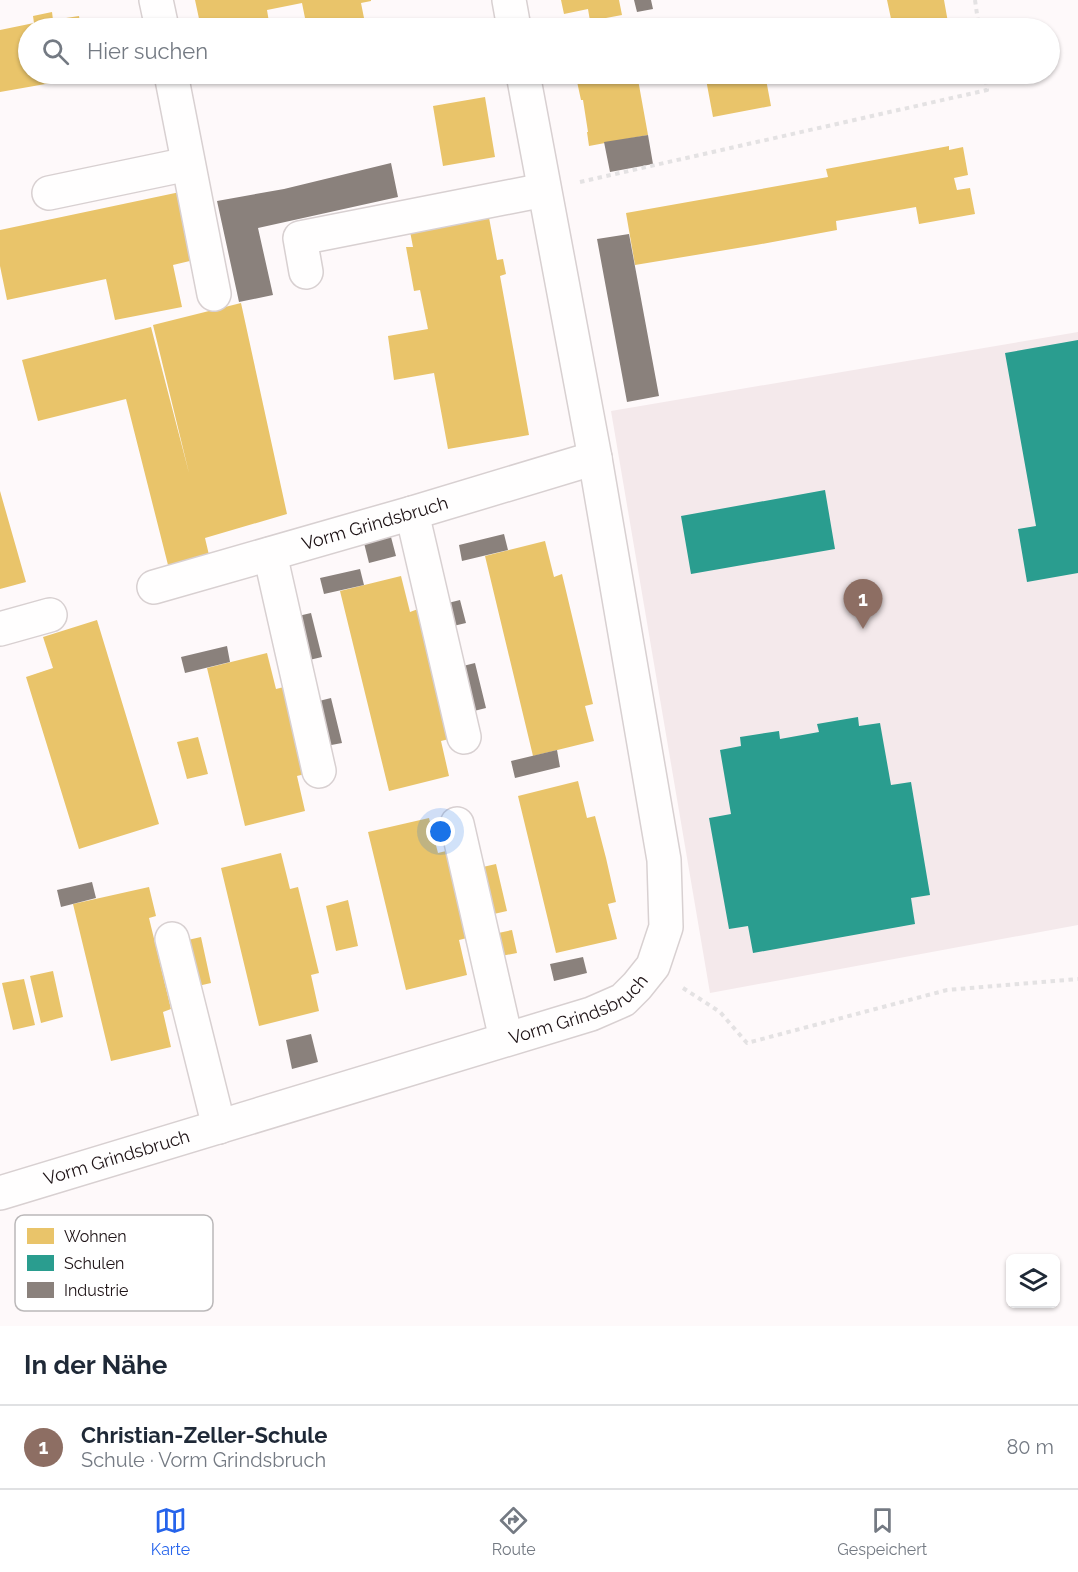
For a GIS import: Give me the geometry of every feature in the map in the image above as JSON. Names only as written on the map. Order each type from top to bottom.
[{"type":"street","points":[[156,0],[160,18]]},
{"type":"street","points":[[509,0],[512,18]]},
{"type":"street","points":[[173,84],[214,294]]},
{"type":"street","name":"Vorm Grindsbruch","points":[[0,1194],[591,1014],[623,1000],[653,966],[666,927],[664,860],[595,458],[525,84]]},
{"type":"street","points":[[49,193],[188,164]]},
{"type":"street","points":[[306,272],[300,238],[544,190]]},
{"type":"street","name":"Vorm Grindsbruch","points":[[154,587],[595,458]]},
{"type":"street","points":[[412,513],[464,737]]},
{"type":"street","points":[[270,554],[319,771]]},
{"type":"street","points":[[0,628],[50,615]]},
{"type":"street","points":[[457,824],[506,1039]]},
{"type":"street","points":[[172,939],[219,1127]]},
{"type":"path","points":[[975,0],[978,18]]},
{"type":"path","points":[[544,190],[987,90],[986,84]]},
{"type":"path","points":[[653,966],[720,1012],[747,1043],[947,990],[1078,980]]},
{"type":"shaded area","points":[[1078,332],[1078,925],[710,993],[611,411]]},
{"type":"building: Wohnen","points":[[195,0],[371,0],[361,3],[364,18],[305,18],[302,3],[267,10],[268,18],[199,18]]},
{"type":"building: Wohnen","points":[[561,0],[619,0],[622,15],[590,18],[588,9],[564,14]]},
{"type":"building: Wohnen","points":[[887,0],[944,0],[947,18],[891,18]]},
{"type":"building: Wohnen","points":[[52,12],[53,18],[33,18],[33,16]]},
{"type":"building: Wohnen","points":[[18,26],[18,84],[46,84],[0,92],[0,30]]},
{"type":"building: Wohnen","points":[[578,84],[639,84],[648,135],[589,146],[583,100],[581,100]]},
{"type":"building: Wohnen","points":[[707,84],[767,84],[771,106],[713,117]]},
{"type":"building: Wohnen","points":[[485,97],[495,157],[443,166],[433,106]]},
{"type":"building: Wohnen","points":[[949,146],[949,150],[963,147],[968,175],[954,178],[957,190],[970,188],[975,214],[919,224],[916,207],[836,221],[837,230],[635,265],[626,213],[828,177],[826,169]]},
{"type":"building: Wohnen","points":[[180,192],[194,260],[173,265],[182,307],[115,320],[106,279],[7,300],[0,266],[0,230]]},
{"type":"building: Wohnen","points":[[487,207],[497,260],[503,259],[506,274],[500,276],[529,435],[448,449],[434,373],[394,380],[388,336],[428,329],[420,290],[414,291],[406,247],[413,247],[408,221]]},
{"type":"building: Wohnen","points":[[241,303],[287,514],[205,538],[209,555],[168,565],[126,399],[38,421],[22,360],[151,327],[189,473],[153,325]]},
{"type":"building: Wohnen","points":[[0,491],[26,582],[0,589]]},
{"type":"building: Wohnen","points":[[545,541],[554,577],[562,574],[593,704],[585,706],[594,741],[533,756],[485,556]]},
{"type":"building: Wohnen","points":[[401,576],[410,612],[418,609],[449,739],[441,741],[449,776],[389,791],[340,591]]},
{"type":"building: Wohnen","points":[[97,620],[159,824],[79,849],[26,677],[53,668],[43,637]]},
{"type":"building: Wohnen","points":[[267,653],[276,689],[284,687],[305,774],[297,776],[305,811],[245,826],[207,668]]},
{"type":"building: Wohnen","points":[[198,737],[208,774],[187,779],[177,742]]},
{"type":"building: Wohnen","points":[[578,781],[587,818],[595,816],[606,858],[616,902],[608,904],[617,939],[556,953],[518,796]]},
{"type":"building: Wohnen","points":[[429,818],[438,853],[446,851],[467,938],[459,940],[467,975],[406,990],[368,832]]},
{"type":"building: Wohnen","points":[[281,853],[290,889],[298,887],[319,973],[311,975],[319,1011],[259,1026],[221,868]]},
{"type":"building: Wohnen","points":[[496,864],[507,911],[485,916],[474,869]]},
{"type":"building: Wohnen","points":[[149,887],[156,916],[149,918],[171,1009],[163,1012],[171,1047],[111,1061],[73,904]]},
{"type":"building: Wohnen","points":[[348,900],[358,946],[336,951],[326,906]]},
{"type":"building: Wohnen","points":[[512,930],[517,953],[496,957],[489,935]]},
{"type":"building: Wohnen","points":[[201,937],[211,983],[189,988],[179,942]]},
{"type":"building: Wohnen","points":[[53,971],[63,1017],[41,1023],[30,976]]},
{"type":"building: Wohnen","points":[[24,979],[35,1025],[13,1030],[2,983]]},
{"type":"building: Schulen","points":[[1078,340],[1078,573],[1027,582],[1018,529],[1036,526],[1005,353]]},
{"type":"building: Schulen","points":[[825,490],[835,549],[691,574],[681,516]]},
{"type":"building: Schulen","points":[[858,717],[859,726],[880,723],[891,785],[911,782],[930,895],[911,898],[915,924],[753,953],[748,926],[729,929],[709,818],[731,814],[720,750],[741,746],[740,737],[779,731],[780,739],[819,732],[817,724]]},
{"type":"building: Industrie","points":[[634,0],[651,0],[653,9],[637,12]]},
{"type":"building: Industrie","points":[[648,135],[653,164],[610,172],[604,142]]},
{"type":"building: Industrie","points":[[391,163],[398,197],[258,228],[273,295],[239,302],[217,201],[284,189]]},
{"type":"building: Industrie","points":[[629,234],[659,396],[627,402],[597,239]]},
{"type":"building: Industrie","points":[[504,534],[508,550],[462,561],[459,545]]},
{"type":"building: Industrie","points":[[391,537],[396,556],[369,563],[364,543]]},
{"type":"building: Industrie","points":[[360,569],[364,585],[324,594],[320,578]]},
{"type":"building: Industrie","points":[[460,600],[466,623],[449,627],[444,604]]},
{"type":"building: Industrie","points":[[311,613],[322,657],[305,661],[294,617]]},
{"type":"building: Industrie","points":[[227,646],[230,662],[185,673],[181,657]]},
{"type":"building: Industrie","points":[[475,663],[486,708],[470,712],[459,667]]},
{"type":"building: Industrie","points":[[331,698],[342,743],[326,746],[315,702]]},
{"type":"building: Industrie","points":[[557,750],[560,767],[515,778],[511,761]]},
{"type":"building: Industrie","points":[[92,882],[96,898],[61,907],[57,890]]},
{"type":"building: Industrie","points":[[583,957],[587,973],[554,981],[550,964]]},
{"type":"building: Industrie","points":[[311,1034],[318,1062],[292,1069],[286,1040]]},
{"type":"place","name":"Christian-Zeller-Schule","points":[[863,629]]}]
